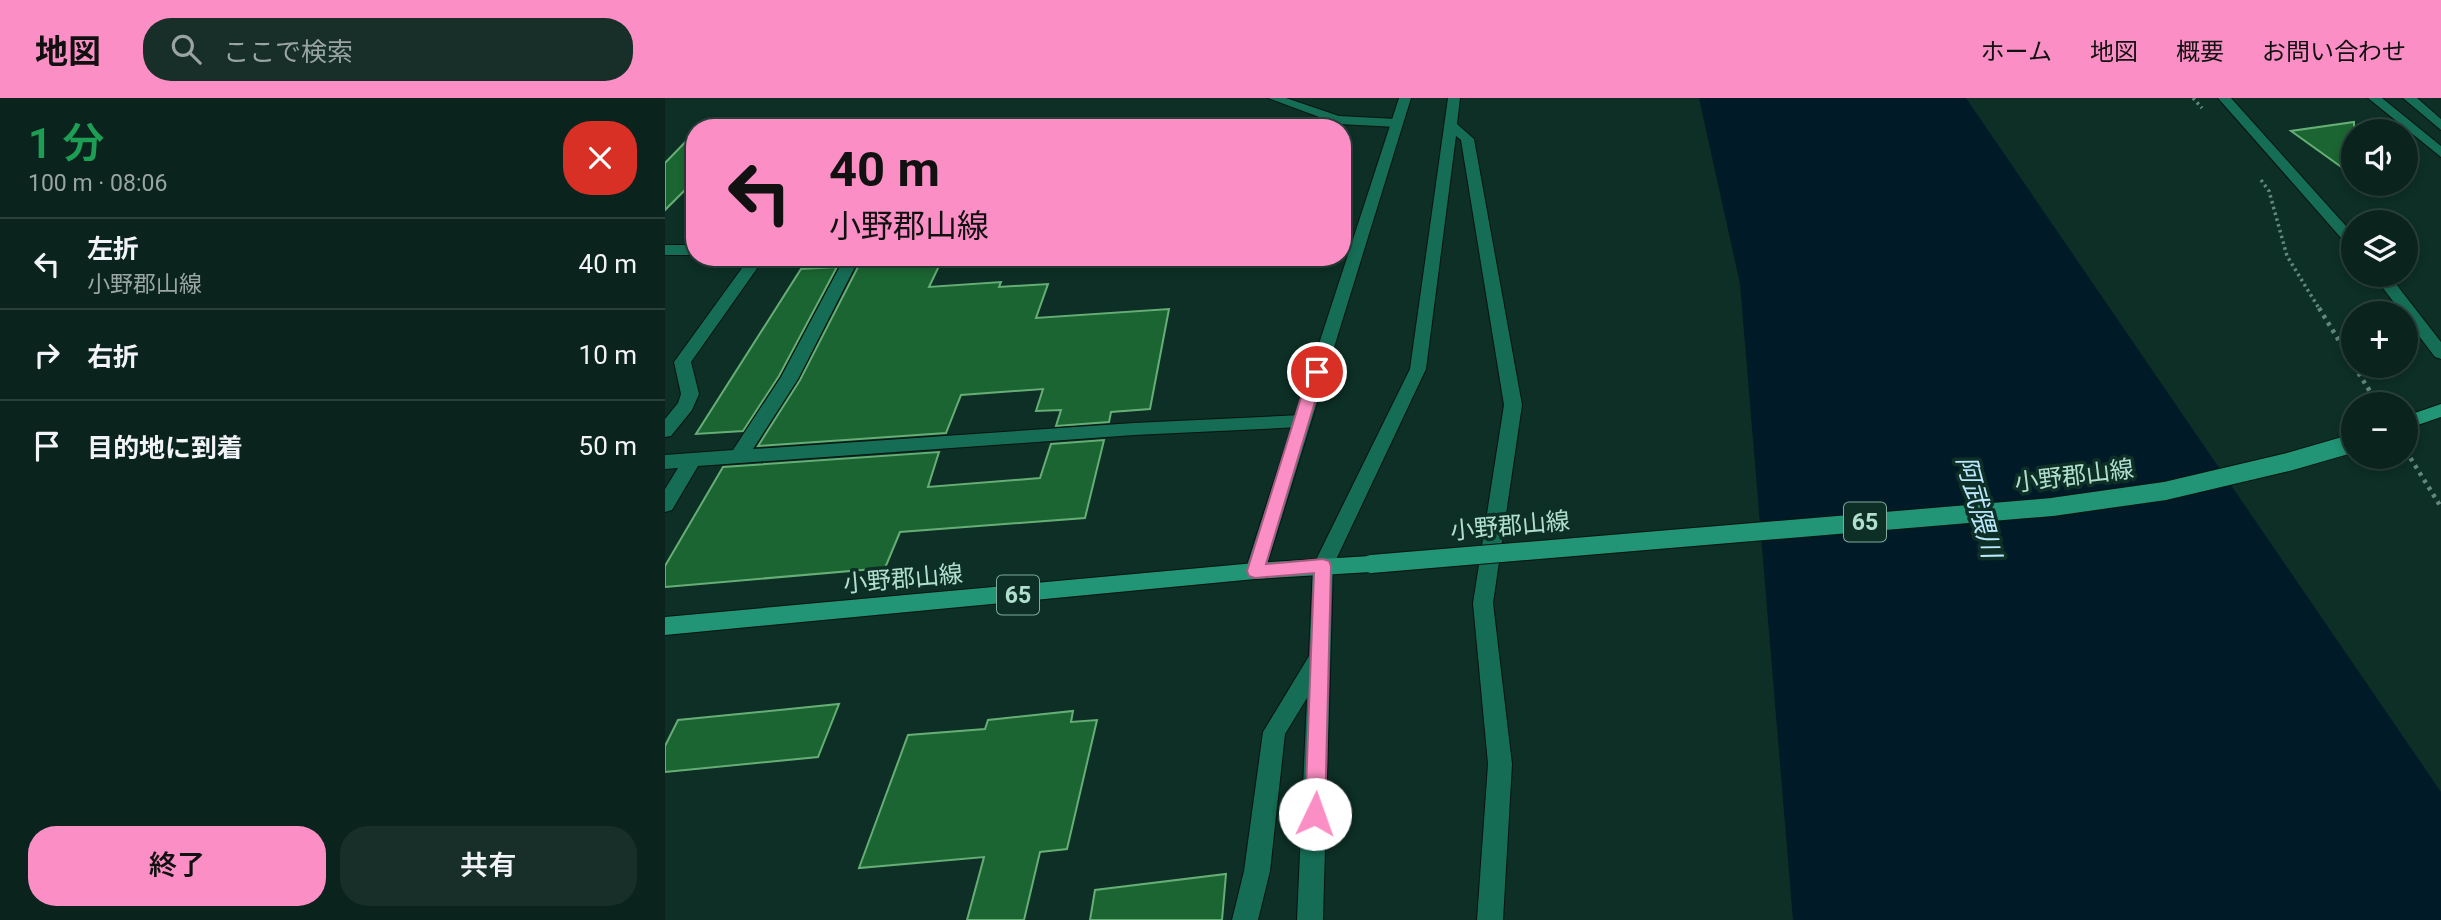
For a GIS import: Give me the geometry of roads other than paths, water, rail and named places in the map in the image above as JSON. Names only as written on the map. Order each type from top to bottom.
[{"type":"main road","points":[[2418,419],[2439,411]]},
{"type":"main road","name":"小野郡山線","points":[[665,626],[1255,571],[1371,564],[2052,507],[2165,491],[2341,447]]},
{"type":"street","points":[[1274,98],[1335,119]]},
{"type":"street","points":[[1351,266],[1405,98]]},
{"type":"street","points":[[1310,920],[1322,654],[1323,566],[1418,369],[1454,98]]},
{"type":"street","points":[[2224,98],[2341,229]]},
{"type":"street","points":[[2374,98],[2441,153]]},
{"type":"street","points":[[2409,98],[2441,126]]},
{"type":"street","points":[[1351,121],[1397,123]]},
{"type":"street","points":[[1451,126],[1467,139],[1513,405],[1483,603],[1500,764],[1490,920]]},
{"type":"street","points":[[665,250],[686,250]]},
{"type":"street","points":[[665,431],[689,399],[691,386],[682,362],[751,266]]},
{"type":"street","points":[[739,457],[789,379],[848,266]]},
{"type":"street","points":[[1255,571],[1351,266]]},
{"type":"street","points":[[2390,287],[2441,352]]},
{"type":"street","points":[[665,462],[1134,429],[1301,421]]},
{"type":"street","points":[[665,505],[692,460]]},
{"type":"street","points":[[1245,920],[1257,871],[1274,732],[1322,654]]},
{"type":"water","name":"阿武隈川","points":[[1699,98],[1966,98],[2441,792],[2441,920],[1793,920],[1740,284]]}]
